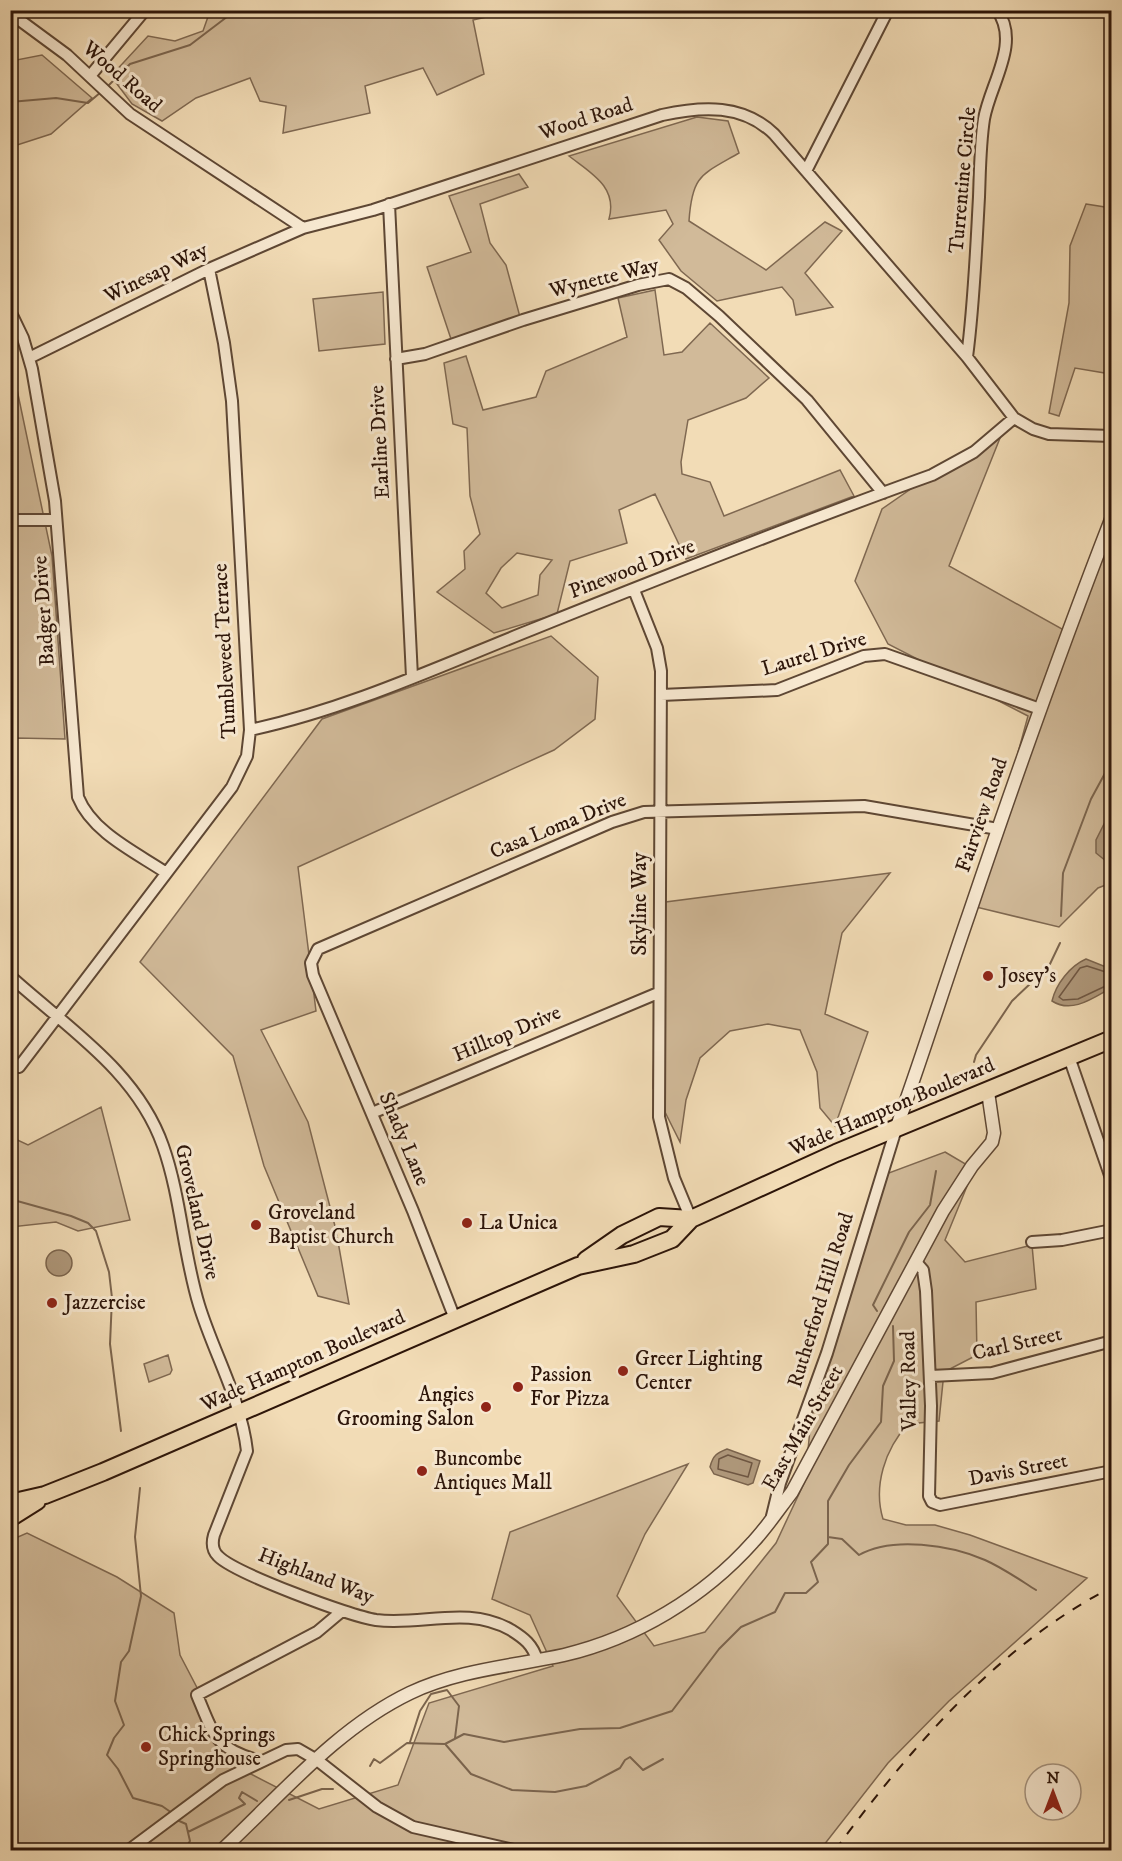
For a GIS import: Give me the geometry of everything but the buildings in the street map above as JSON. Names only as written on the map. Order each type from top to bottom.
[{"type":"main road","name":"Wade Hampton Boulevard","points":[[10,1503],[45,1495],[578,1266],[634,1254],[672,1239],[690,1219],[896,1129],[1112,1039]]},
{"type":"main road","name":"Wade Hampton Boulevard","points":[[578,1266],[622,1235],[659,1217],[690,1219]]},
{"type":"main road","name":"Wade Hampton Boulevard","points":[[10,1518],[45,1495]]},
{"type":"street","points":[[90,76],[145,10]]},
{"type":"street","points":[[806,171],[888,10]]},
{"type":"street","name":"Turrentine Circle","points":[[967,357],[974,285],[982,132],[988,100],[1007,41],[1007,29],[997,10]]},
{"type":"street","name":"Wood Road","points":[[10,13],[67,55],[130,114],[303,228],[389,204],[662,115],[699,109],[735,111],[758,120],[774,135],[967,357],[1014,418],[1033,429],[1049,434],[1112,436]]},
{"type":"street","name":"Earline Drive","points":[[389,204],[412,678]]},
{"type":"street","name":"Winesap Way","points":[[29,358],[209,268],[303,228]]},
{"type":"street","name":"Tumbleweed Terrace","points":[[19,1067],[237,780],[247,756],[250,730],[232,401],[224,343],[209,268]]},
{"type":"street","name":"Wynette Way","points":[[396,359],[425,354],[523,320],[638,285],[669,279],[686,288],[719,316],[807,400],[883,493]]},
{"type":"street","name":"Badger Drive","points":[[10,311],[29,358],[56,520],[72,745],[78,797],[84,810],[95,823],[165,872]]},
{"type":"street","name":"Pinewood Drive","points":[[250,730],[310,716],[412,678],[955,465],[1014,418]]},
{"type":"street","name":"Fairview Road","points":[[896,1129],[922,1059],[1040,709],[1112,517]]},
{"type":"street","points":[[10,520],[56,520]]},
{"type":"street","name":"Skyline Way","points":[[634,590],[657,648],[661,695],[659,1117],[674,1178],[690,1219]]},
{"type":"street","name":"Laurel Drive","points":[[661,695],[777,690],[864,656],[885,654],[1040,709]]},
{"type":"street","name":"Casa Loma Drive","points":[[313,975],[312,957],[322,947],[612,822],[644,812],[864,806],[998,829]]},
{"type":"street","name":"Shady Lane","points":[[313,975],[372,1113],[454,1319]]},
{"type":"street","name":"Groveland Drive","points":[[10,976],[119,1072],[154,1123],[170,1169],[196,1297],[239,1413]]},
{"type":"street","name":"Hilltop Drive","points":[[372,1113],[658,993]]},
{"type":"street","points":[[1070,1057],[1112,1181]]},
{"type":"street","name":"East Main Street","points":[[222,1851],[350,1730],[389,1703],[460,1675],[537,1660],[596,1645],[628,1633],[683,1603],[733,1564],[759,1536],[803,1474],[953,1193],[992,1142],[994,1133],[988,1092]]},
{"type":"street","name":"Rutherford Hill Road","points":[[772,1516],[780,1483],[827,1353],[896,1129]]},
{"type":"street","points":[[1032,1242],[1062,1240],[1112,1230]]},
{"type":"street","name":"Valley Road","points":[[916,1262],[923,1269],[926,1291],[930,1376],[929,1496],[932,1502]]},
{"type":"street","name":"Carl Street","points":[[930,1376],[992,1373],[1112,1341]]},
{"type":"street","name":"Highland Way","points":[[239,1413],[247,1451],[214,1535],[213,1545],[216,1553],[238,1568],[342,1611],[392,1621],[456,1616],[479,1617],[498,1623],[522,1637],[534,1649],[537,1660]]},
{"type":"street","name":"Davis Street","points":[[932,1502],[939,1505],[1112,1472]]},
{"type":"street","points":[[261,1761],[238,1756],[223,1747],[197,1695],[317,1632],[342,1611]]},
{"type":"street","points":[[129,1851],[218,1784],[286,1750],[298,1749],[317,1760],[377,1807],[413,1827],[514,1851]]},
{"type":"shaded area","points":[[210,10],[513,11],[473,20],[484,74],[437,95],[423,68],[365,86],[370,113],[283,133],[286,106],[260,101],[250,78],[196,98],[162,121],[132,104],[111,76],[148,36],[175,41],[203,31]]},
{"type":"shaded area","points":[[42,55],[92,98],[51,134],[11,147],[11,61]]},
{"type":"shaded area","points":[[697,117],[728,121],[739,153],[701,178],[693,194],[689,221],[766,270],[825,222],[842,231],[805,273],[833,307],[796,315],[793,300],[782,287],[717,301],[681,271],[659,240],[673,224],[666,210],[609,219],[610,198],[606,189],[594,175],[569,156]]},
{"type":"shaded area","points":[[519,174],[528,187],[480,204],[490,243],[506,265],[520,317],[451,339],[427,267],[471,252],[449,196]]},
{"type":"shaded area","points":[[1086,204],[1111,208],[1111,374],[1075,368],[1059,416],[1049,413],[1069,303],[1070,246]]},
{"type":"shaded area","points":[[655,290],[664,355],[682,352],[710,323],[769,378],[746,398],[688,420],[681,462],[682,474],[710,482],[724,516],[840,470],[854,496],[686,559],[655,494],[619,510],[627,543],[570,561],[557,614],[494,633],[437,592],[465,569],[464,551],[480,534],[470,496],[467,428],[453,424],[444,363],[466,356],[483,410],[536,397],[546,371],[627,337],[618,298]],"holes":[[[517,553],[552,560],[540,575],[538,595],[502,608],[486,593],[501,568]]]},
{"type":"shaded area","points":[[383,292],[385,344],[319,351],[313,299]]},
{"type":"shaded area","points":[[11,361],[52,556],[65,739],[16,738],[11,766]]},
{"type":"shaded area","points":[[1006,423],[949,566],[1069,633],[1111,523],[1111,883],[1098,888],[1059,927],[976,907],[1028,716],[888,644],[855,581],[882,509]]},
{"type":"shaded area","points":[[551,636],[598,677],[595,719],[554,750],[298,867],[316,1011],[261,1030],[308,1122],[336,1230],[349,1304],[318,1296],[264,1166],[233,1056],[140,962],[322,719]]},
{"type":"shaded area","points":[[890,873],[842,933],[825,1014],[868,1032],[835,1126],[820,1108],[817,1072],[800,1030],[768,1024],[730,1031],[700,1058],[686,1100],[680,1142],[653,1088],[658,903]]},
{"type":"shaded area","points":[[101,1107],[130,1220],[78,1231],[56,1222],[11,1227],[11,1137],[28,1145]]},
{"type":"shaded area","points":[[945,1152],[974,1169],[945,1240],[965,1262],[1032,1245],[1036,1289],[976,1302],[977,1355],[944,1372],[939,1421],[908,1424],[893,1445],[887,1456],[880,1481],[879,1494],[883,1519],[906,1525],[935,1525],[970,1535],[1087,1578],[949,1701],[888,1763],[820,1850],[11,1850],[11,1540],[27,1533],[117,1577],[174,1613],[180,1655],[239,1768],[319,1809],[398,1785],[429,1703],[553,1666],[530,1615],[492,1599],[510,1532],[688,1464],[645,1534],[617,1596],[654,1646],[705,1632],[776,1543],[805,1481],[811,1419],[886,1174]]},
{"type":"shaded area","points":[[168,1355],[172,1370],[170,1374],[149,1382],[144,1364]]},
{"type":"water","points":[[1111,810],[1111,857],[1106,861],[1096,853],[1096,840]]},
{"type":"water","points":[[1086,959],[1111,969],[1111,988],[1090,1000],[1075,1005],[1060,1005],[1052,1001],[1064,976]]},
{"type":"water","points":[[59,1250],[68,1254],[72,1263],[68,1272],[59,1276],[50,1272],[46,1263],[50,1254]]},
{"type":"water","points":[[727,1449],[760,1461],[753,1483],[748,1485],[714,1474],[710,1467],[714,1457]]},
{"type":"waterway","points":[[107,87],[130,64],[190,45],[236,10]]},
{"type":"waterway","points":[[10,102],[56,98],[88,103],[101,92]]},
{"type":"waterway","points":[[1061,916],[1063,873],[1091,799],[1110,764],[1112,754]]},
{"type":"waterway","points":[[974,1062],[976,1055],[1012,1001],[1049,966],[1060,943]]},
{"type":"waterway","points":[[877,1311],[873,1305],[909,1232],[930,1205],[936,1171]]},
{"type":"waterway","points":[[10,1199],[71,1216],[88,1223],[96,1231],[109,1272],[112,1298],[110,1344],[121,1431]]},
{"type":"waterway","points":[[370,1766],[374,1759],[380,1763],[407,1743],[445,1744],[464,1734],[504,1742],[580,1729],[620,1728],[672,1711],[719,1649],[741,1627],[775,1612],[785,1593],[806,1593],[818,1582],[811,1562],[828,1544],[828,1501],[849,1465],[881,1422],[883,1386],[894,1361],[893,1326]]},
{"type":"waterway","points":[[140,1488],[135,1537],[141,1596],[129,1651],[121,1662],[115,1701],[124,1725],[114,1738],[107,1755],[118,1769],[133,1798],[162,1806],[172,1813]]},
{"type":"waterway","points":[[828,1537],[842,1539],[859,1555],[872,1549],[904,1544],[956,1550],[992,1563],[1036,1590]]},
{"type":"waterway","points":[[410,1742],[420,1711],[431,1694],[447,1690],[459,1706],[455,1738]]},
{"type":"waterway","points":[[446,1745],[471,1774],[512,1790],[555,1792],[586,1786],[620,1768],[630,1757],[643,1770],[663,1759]]},
{"type":"waterway","points":[[289,1800],[322,1789],[333,1789]]},
{"type":"waterway","points":[[188,1832],[245,1804],[239,1798],[242,1792],[257,1801]]},
{"type":"waterway","points":[[177,1820],[186,1824],[190,1841],[184,1850]]},
{"type":"railway","points":[[835,1850],[894,1774],[958,1703],[1030,1639],[1070,1611],[1112,1587]]},
{"type":"place","name":"Josey's","points":[[988,976]]},
{"type":"place","name":"La Unica","points":[[467,1223]]},
{"type":"place","name":"Groveland Baptist Church","points":[[256,1225]]},
{"type":"place","name":"Jazzercise","points":[[52,1303]]},
{"type":"place","name":"Greer Lighting Center","points":[[623,1371]]},
{"type":"place","name":"Passion For Pizza","points":[[518,1387]]},
{"type":"place","name":"Angies Grooming Salon","points":[[486,1407]]},
{"type":"place","name":"Buncombe Antiques Mall","points":[[422,1471]]},
{"type":"place","name":"Chick Springs Springhouse","points":[[146,1747]]}]
